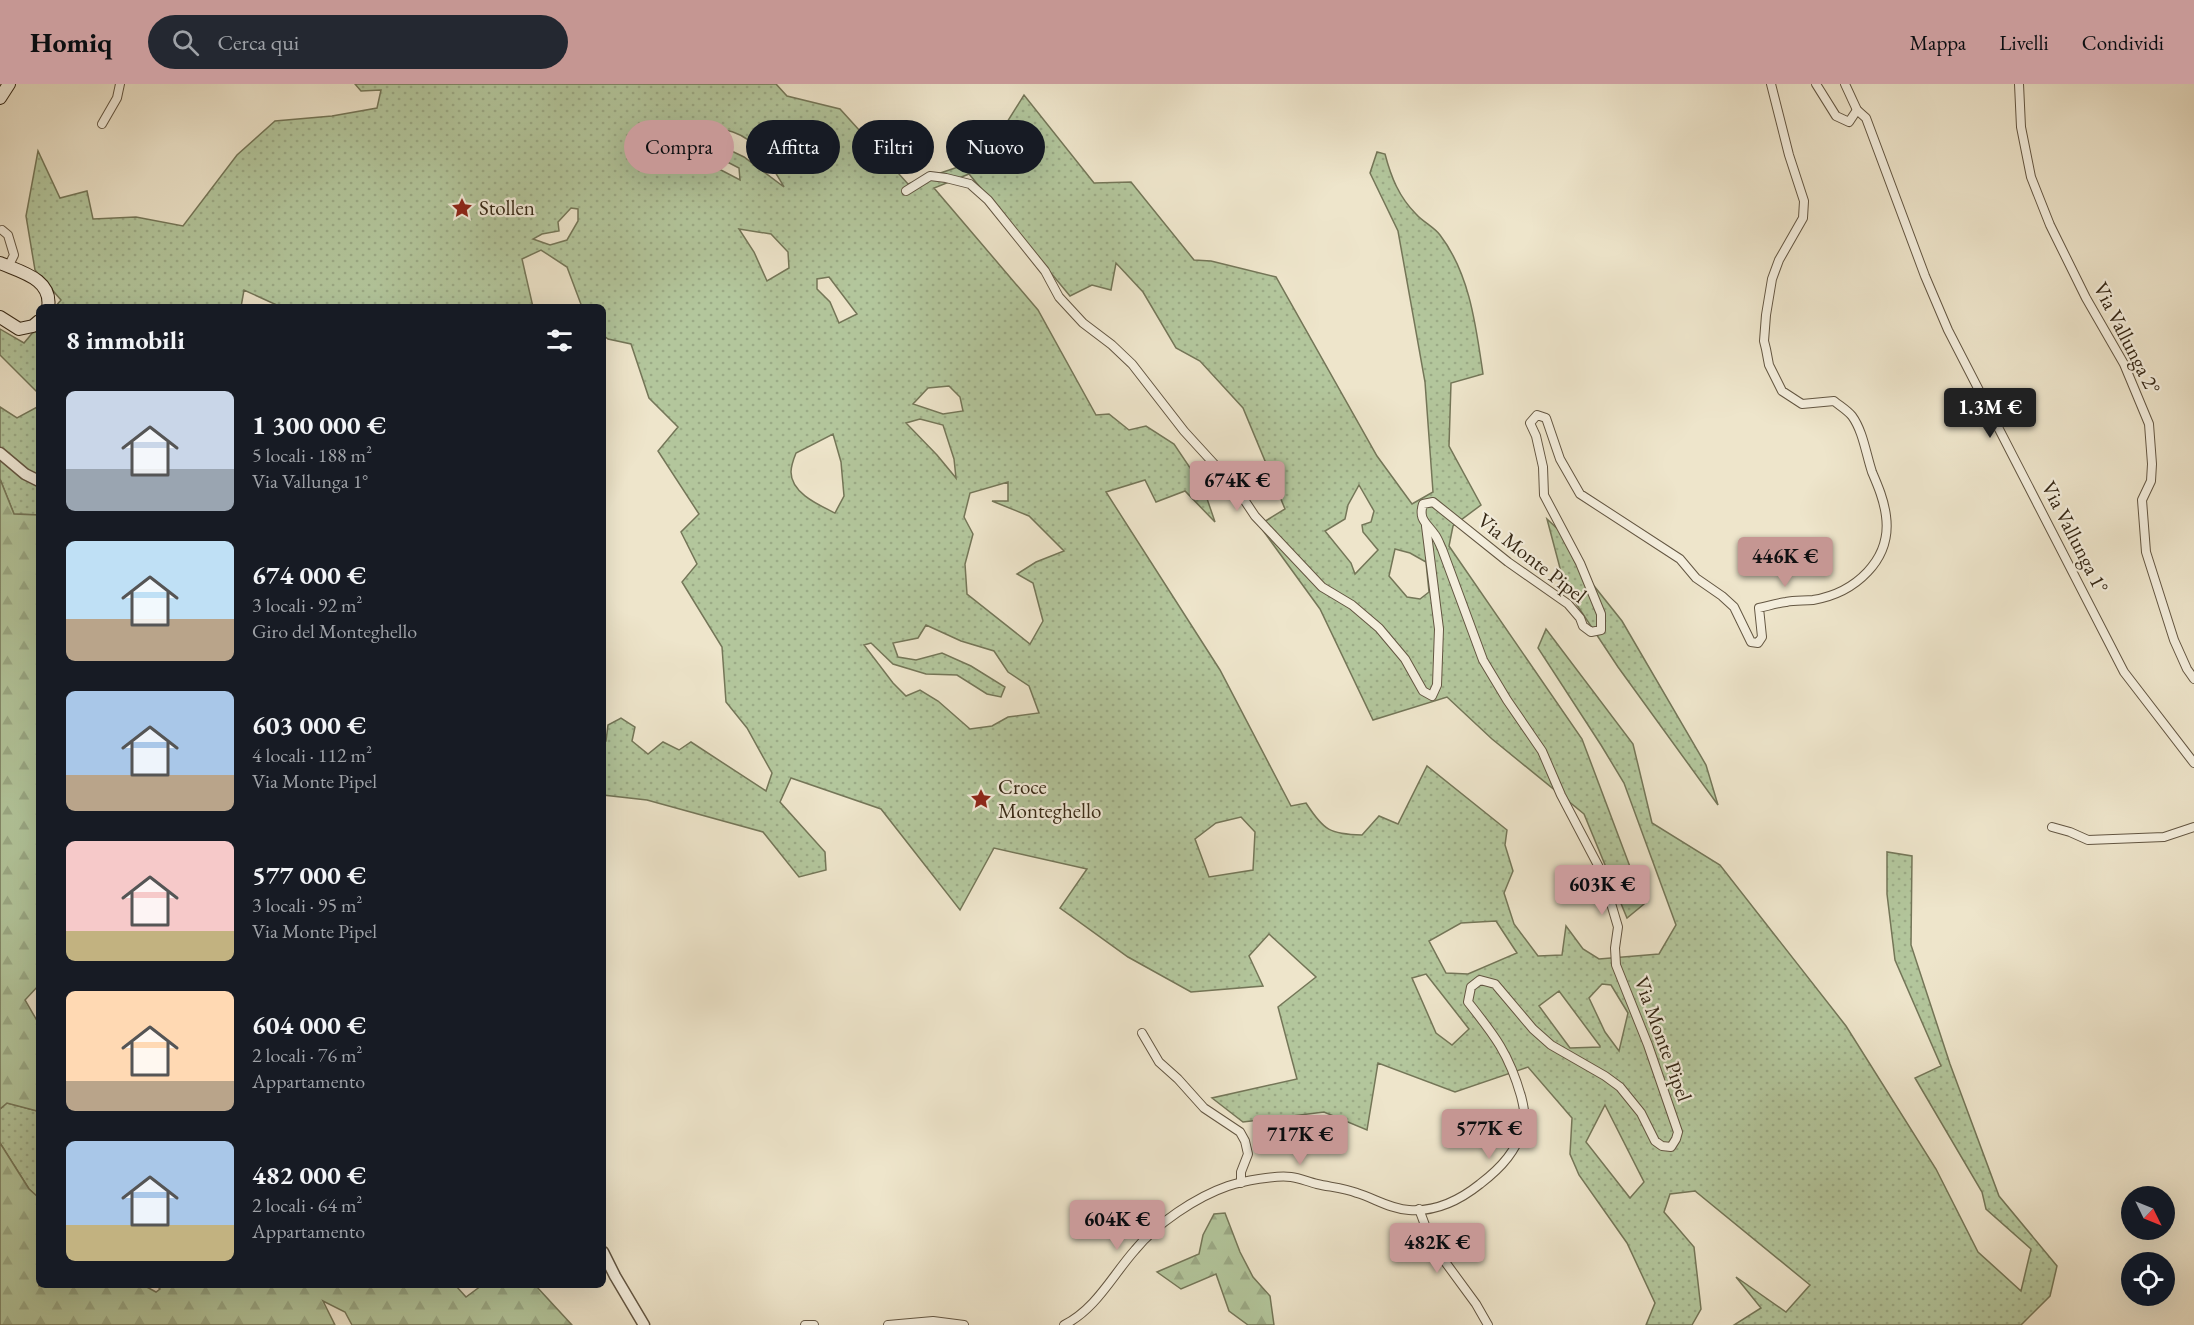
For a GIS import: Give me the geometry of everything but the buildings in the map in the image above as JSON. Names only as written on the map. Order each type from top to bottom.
[{"type":"main road","points":[[0,99],[9,84]]},
{"type":"main road","points":[[4,265],[29,276],[48,289],[49,304]]},
{"type":"main road","points":[[0,317],[19,328],[36,324]]},
{"type":"street","points":[[102,124],[117,98],[120,84]]},
{"type":"street","name":"Via Monte Pipel","points":[[1419,1209],[1445,1204],[1460,1198],[1496,1171],[1512,1154],[1525,1122],[1524,1106],[1507,1055],[1468,1002],[1471,987],[1480,980],[1495,984],[1533,1029],[1551,1045],[1620,1087],[1641,1113],[1655,1141],[1662,1146],[1671,1147],[1677,1132],[1648,1045],[1616,965],[1615,948],[1618,927],[1602,873],[1587,840],[1561,795],[1542,751],[1483,660],[1442,549],[1420,513],[1423,504],[1433,502],[1508,562],[1568,604],[1590,632],[1601,630],[1601,614],[1580,563],[1544,495],[1543,467],[1536,436],[1530,423],[1538,415],[1546,418],[1560,459],[1580,494],[1680,559],[1696,578],[1734,607],[1751,642],[1758,643],[1762,637],[1759,608],[1784,602],[1815,600],[1841,591],[1865,576],[1875,565],[1883,550],[1887,534],[1884,502],[1858,426],[1850,414],[1834,402],[1802,404],[1782,391],[1769,365],[1764,341],[1768,299],[1779,260],[1803,218],[1804,201],[1786,144],[1771,84]]},
{"type":"street","points":[[1816,84],[1836,116],[1849,122],[1857,110]]},
{"type":"street","name":"Via Vallunga 1°","points":[[1845,84],[1857,110],[1866,118],[1925,276],[1948,330],[2124,672],[2194,763]]},
{"type":"street","name":"Via Vallunga 2°","points":[[2019,84],[2021,127],[2031,177],[2050,225],[2086,298],[2124,364],[2149,424],[2151,482],[2142,500],[2146,552],[2175,640],[2187,669],[2194,679]]},
{"type":"street","points":[[906,191],[930,176],[970,184],[988,200],[1045,271],[1059,297],[1083,323],[1132,364],[1184,431],[1237,489],[1255,516],[1322,587],[1352,605],[1379,628],[1405,659],[1423,691],[1432,696],[1437,685],[1439,628],[1426,526]]},
{"type":"street","points":[[2,230],[8,235],[14,255],[4,265]]},
{"type":"street","points":[[0,453],[25,474],[36,480]]},
{"type":"street","points":[[2052,828],[2070,832],[2088,840],[2097,840],[2164,837],[2194,827]]},
{"type":"street","points":[[1142,1033],[1159,1062],[1204,1108],[1240,1132],[1248,1154],[1241,1172],[1241,1183]]},
{"type":"street","points":[[1064,1325],[1076,1319],[1100,1296],[1136,1248],[1156,1229],[1190,1206],[1226,1187],[1289,1176],[1357,1192],[1392,1207],[1419,1209],[1432,1244],[1476,1304],[1488,1325]]},
{"type":"street","points":[[606,1257],[644,1325]]},
{"type":"street","points":[[888,1325],[933,1321],[964,1325]]},
{"type":"street","points":[[805,1325],[814,1325]]},
{"type":"green space","points":[[355,84],[776,84],[787,96],[840,109],[852,122],[852,174],[899,174],[908,184],[946,171],[946,174],[969,174],[934,188],[1038,310],[1096,415],[1109,414],[1129,430],[1146,426],[1174,444],[1203,487],[1215,522],[1185,491],[1156,502],[1145,480],[1106,492],[1220,670],[1291,806],[1306,803],[1318,820],[1329,829],[1342,834],[1362,835],[1379,816],[1398,824],[1427,766],[1507,830],[1505,845],[1513,871],[1504,893],[1514,924],[1538,956],[1562,955],[1566,926],[1583,949],[1599,959],[1659,954],[1676,925],[1624,783],[1538,648],[1546,629],[1633,744],[1652,823],[1720,865],[1846,1026],[1936,1169],[1978,1252],[2021,1291],[2031,1249],[1986,1209],[1982,1192],[1915,1078],[1941,1066],[1895,960],[1887,894],[1887,852],[1912,856],[1911,945],[1950,1064],[1999,1196],[2057,1266],[2050,1296],[2021,1325],[1734,1325],[1761,1308],[1736,1277],[1786,1312],[1810,1285],[1695,1191],[1670,1194],[1664,1212],[1694,1247],[1701,1309],[1692,1325],[1646,1325],[1655,1303],[1627,1243],[1579,1175],[1570,1154],[1572,1118],[1528,1067],[1455,1092],[1378,1063],[1367,1130],[1324,1112],[1243,1122],[1212,1098],[1297,1079],[1278,1007],[1316,977],[1269,934],[1249,956],[1263,986],[1191,992],[1128,957],[1060,908],[1087,869],[994,848],[960,910],[881,809],[791,778],[780,802],[825,852],[826,870],[799,877],[763,832],[647,800],[606,795],[608,725],[621,718],[635,727],[632,741],[648,754],[663,742],[679,750],[691,742],[766,791],[772,773],[747,728],[726,702],[722,647],[682,582],[697,564],[681,532],[699,514],[658,451],[678,427],[649,398],[631,344],[606,337],[606,304],[581,304],[567,267],[541,250],[522,259],[532,304],[274,304],[244,290],[242,304],[58,304],[61,300],[35,270],[26,216],[38,151],[60,198],[87,191],[93,219],[136,217],[183,226],[237,155],[275,121],[332,116],[377,108],[381,90],[361,91]],"holes":[[[571,208],[578,209],[578,221],[567,240],[550,245],[533,239],[542,234],[559,231],[558,222]],[[739,229],[771,234],[788,252],[789,268],[767,281],[754,252]],[[829,277],[857,314],[839,323],[830,302],[817,289],[817,279]],[[949,386],[960,397],[963,411],[943,414],[913,404],[928,388]],[[920,419],[943,425],[954,459],[956,478],[906,423]],[[833,434],[841,462],[844,496],[835,513],[801,492],[792,479],[791,472],[796,453]],[[1008,482],[1008,501],[992,501],[1029,516],[1064,551],[1036,562],[1017,574],[1033,583],[1043,621],[1030,644],[967,594],[965,564],[973,534],[964,517],[970,493]],[[926,625],[961,641],[994,651],[1008,672],[1029,686],[1039,713],[1008,717],[992,726],[970,729],[938,701],[920,690],[906,696],[864,645],[871,643],[893,664],[926,674],[957,675],[987,694],[1001,697],[1005,687],[971,666],[942,653],[916,660],[898,657],[893,643],[918,638]],[[1241,817],[1255,832],[1253,870],[1209,877],[1195,839],[1216,823]],[[1496,921],[1517,953],[1468,974],[1446,973],[1429,941],[1461,923]],[[1426,974],[1469,1029],[1452,1045],[1436,1033],[1412,978]],[[1602,984],[1611,985],[1628,1013],[1619,1051],[1605,1032],[1589,998]],[[1559,991],[1600,1046],[1570,1048],[1539,1006]],[[1605,1105],[1644,1182],[1630,1198],[1586,1142]]]},
{"type":"green space","points":[[1024,95],[1044,120],[1008,120]]},
{"type":"green space","points":[[1045,121],[1094,183],[1131,182],[1194,260],[1211,261],[1276,277],[1377,456],[1412,504],[1433,492],[1425,382],[1398,231],[1370,173],[1377,152],[1385,154],[1400,194],[1419,217],[1435,229],[1450,250],[1465,284],[1478,338],[1483,374],[1451,383],[1449,446],[1481,505],[1453,526],[1449,546],[1582,739],[1644,904],[1627,918],[1584,814],[1492,739],[1447,697],[1373,720],[1320,609],[1259,525],[1285,509],[1243,408],[1200,361],[1176,348],[1143,292],[1116,263],[1111,290],[1092,285],[1070,296],[969,174],[1045,174]],"holes":[[[1359,485],[1374,511],[1371,522],[1362,525],[1363,532],[1378,550],[1355,574],[1351,563],[1325,531],[1345,519],[1348,505]],[[1395,549],[1410,553],[1426,562],[1429,592],[1420,599],[1407,597],[1389,576]]]},
{"type":"green space","points":[[0,329],[24,343],[36,329],[36,391],[0,355]]},
{"type":"green space","points":[[0,407],[17,418],[36,408],[36,515],[14,514],[0,479]]},
{"type":"green space","points":[[0,479],[14,514],[36,515],[36,988],[25,1000],[36,1019],[36,1111],[7,1103],[0,1109]]},
{"type":"green space","points":[[1547,519],[1564,535],[1575,562],[1622,621],[1706,765],[1718,805],[1618,667],[1565,587]]},
{"type":"green space","points":[[7,1103],[36,1111],[36,1195],[29,1189],[0,1143],[0,1109]]},
{"type":"green space","points":[[0,1143],[29,1189],[36,1195],[36,1288],[149,1288],[156,1292],[159,1288],[458,1288],[466,1297],[478,1288],[538,1288],[572,1325],[352,1325],[345,1312],[323,1301],[335,1325],[0,1325]]},
{"type":"green space","points":[[1225,1213],[1240,1252],[1253,1277],[1270,1296],[1274,1325],[1248,1325],[1229,1311],[1216,1274],[1181,1289],[1157,1272],[1199,1254],[1203,1235],[1214,1214]]},
{"type":"place","name":"Stollen","points":[[462,208]]},
{"type":"place","name":"Croce Monteghello","points":[[981,799]]}]
